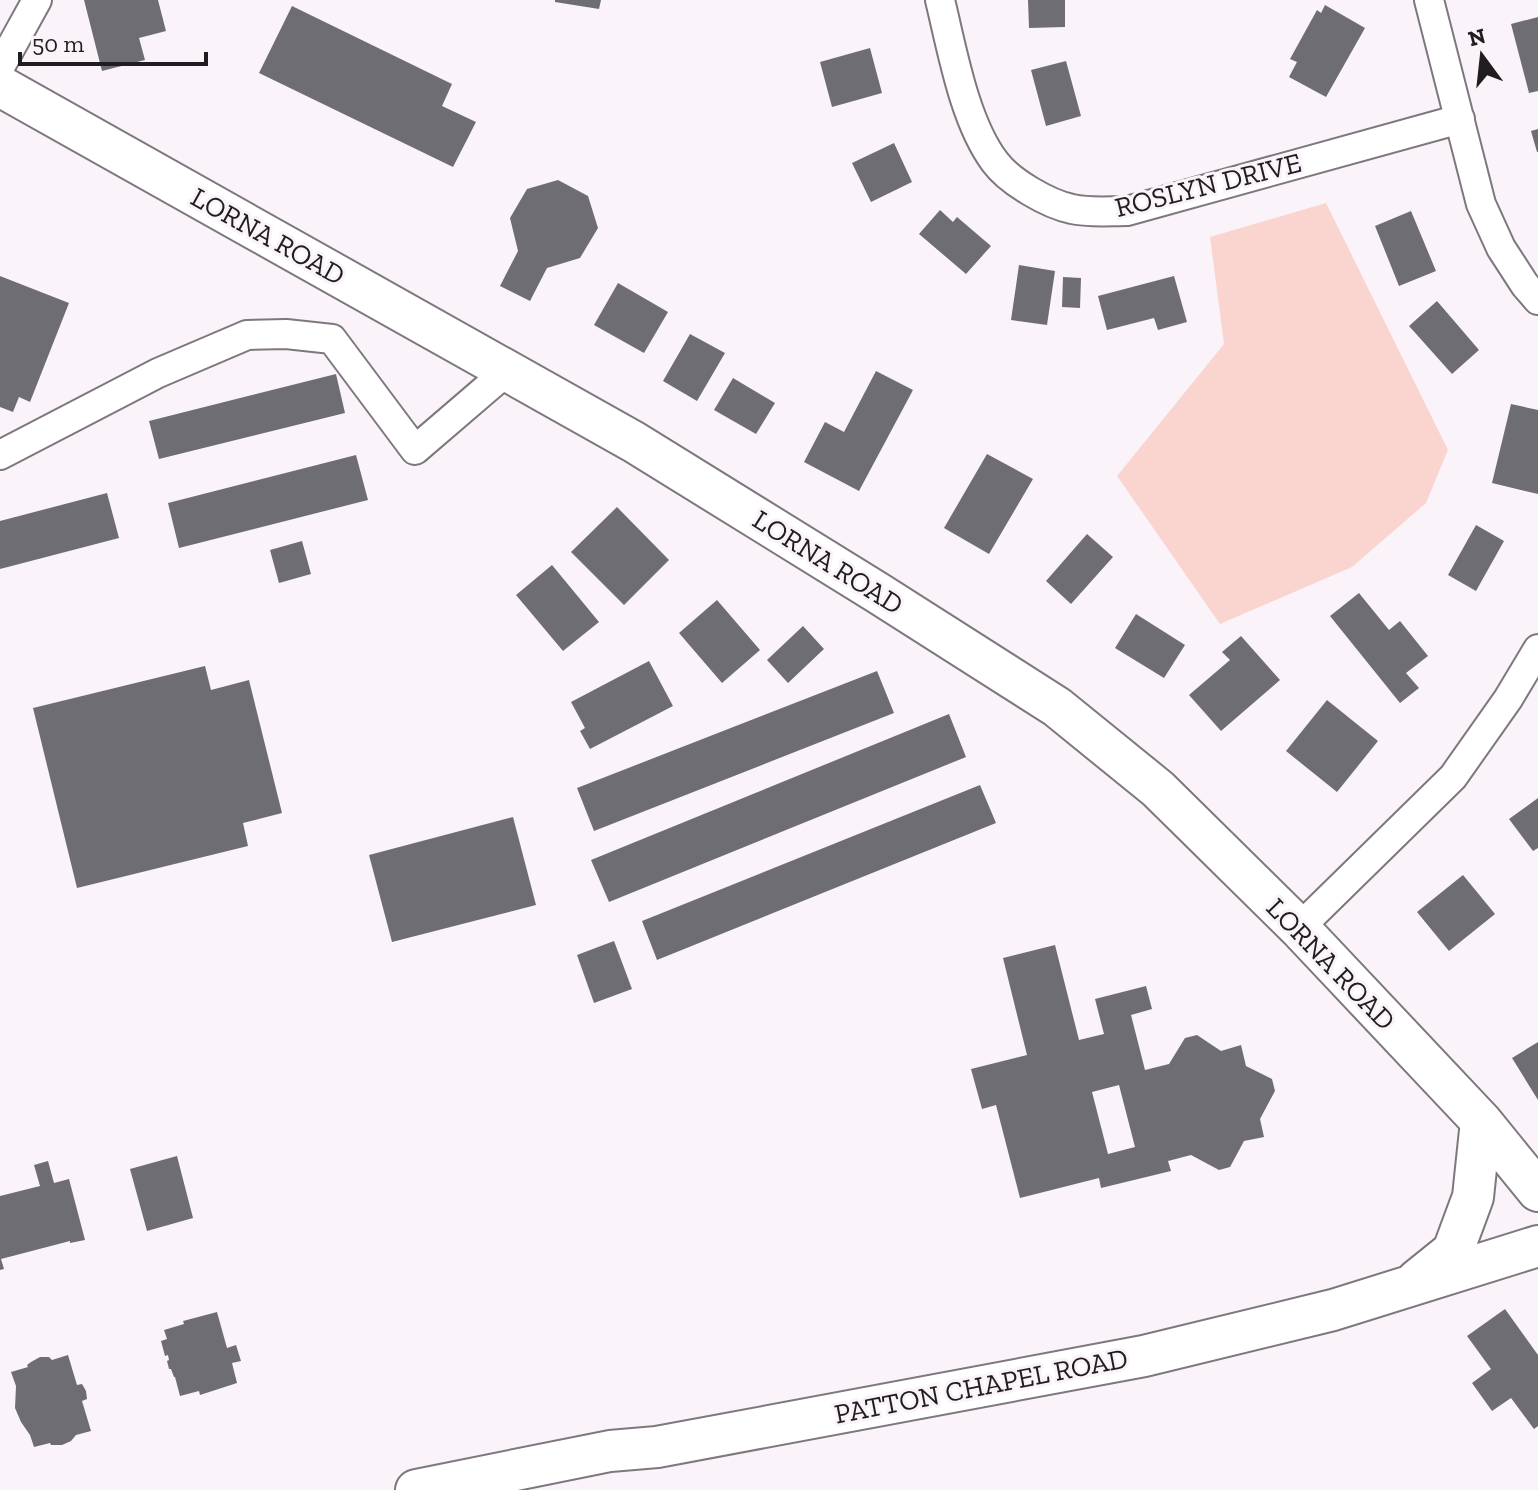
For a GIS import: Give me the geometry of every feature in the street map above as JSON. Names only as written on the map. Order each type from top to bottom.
[{"type":"street","points":[[0,67],[37,0]]},
{"type":"street","name":"ROSLYN DRIVE","points":[[940,0],[964,95],[981,140],[996,164],[1046,202],[1075,210],[1127,211],[1460,119]]},
{"type":"street","points":[[1429,0],[1481,204],[1501,248],[1538,300]]},
{"type":"street","name":"LORNA ROAD","points":[[0,86],[656,456],[1057,707],[1158,789],[1299,928],[1481,1121],[1538,1191]]},
{"type":"street","points":[[0,455],[158,373],[247,335],[286,334],[332,339],[415,450],[507,371]]},
{"type":"street","points":[[1299,928],[1453,777],[1502,708],[1538,649]]},
{"type":"street","points":[[1411,1286],[1453,1251],[1473,1197],[1481,1121]]},
{"type":"street","name":"PATTON CHAPEL ROAD","points":[[416,1490],[610,1451],[657,1447],[1144,1356],[1333,1310],[1538,1246]]},
{"type":"shaded area","points":[[1326,203],[1448,450],[1426,503],[1352,567],[1220,624],[1117,476],[1224,344],[1210,237]]},
{"type":"building","points":[[84,0],[158,0],[166,31],[139,38],[145,60],[102,71]]},
{"type":"building","points":[[555,0],[601,0],[599,9]]},
{"type":"building","points":[[1028,0],[1065,0],[1065,27],[1029,28]]},
{"type":"building","points":[[1325,5],[1365,28],[1326,97],[1289,77],[1297,62],[1290,59],[1317,10],[1321,13]]},
{"type":"building","points":[[292,6],[452,84],[442,106],[476,122],[453,167],[259,73]]},
{"type":"building","points":[[1538,17],[1538,91],[1529,93],[1511,24]]},
{"type":"building","points":[[870,48],[882,93],[832,107],[820,62]]},
{"type":"building","points":[[1066,61],[1081,116],[1046,126],[1031,70]]},
{"type":"building","points":[[1538,129],[1538,152],[1537,152],[1531,131]]},
{"type":"building","points":[[894,143],[912,182],[871,202],[852,163]]},
{"type":"building","points":[[558,180],[588,196],[598,228],[580,258],[547,268],[530,301],[500,286],[518,251],[510,218],[527,189]]},
{"type":"building","points":[[940,210],[953,222],[957,217],[991,246],[966,274],[919,234]]},
{"type":"building","points":[[1411,211],[1436,271],[1399,286],[1375,226]]},
{"type":"building","points":[[1019,265],[1055,271],[1047,325],[1011,320]]},
{"type":"building","points":[[0,276],[69,303],[30,402],[19,397],[13,412],[0,407]]},
{"type":"building","points":[[1174,276],[1187,322],[1158,330],[1154,318],[1107,330],[1098,296]]},
{"type":"building","points":[[1063,277],[1081,278],[1080,308],[1062,307]]},
{"type":"building","points":[[618,283],[668,312],[644,353],[594,325]]},
{"type":"building","points":[[1437,301],[1479,350],[1452,374],[1409,326]]},
{"type":"building","points":[[690,334],[725,353],[697,401],[663,381]]},
{"type":"building","points":[[876,371],[913,390],[859,491],[804,462],[825,422],[844,432]]},
{"type":"building","points":[[336,374],[345,413],[159,459],[149,421]]},
{"type":"building","points":[[733,378],[775,403],[756,434],[714,410]]},
{"type":"building","points":[[1511,404],[1538,410],[1538,494],[1492,483]]},
{"type":"building","points":[[987,454],[1033,479],[989,554],[944,528]]},
{"type":"building","points":[[356,455],[368,500],[179,548],[168,503]]},
{"type":"building","points":[[107,493],[119,538],[0,569],[0,521]]},
{"type":"building","points":[[617,507],[669,560],[624,605],[571,552]]},
{"type":"building","points":[[1476,525],[1504,541],[1476,591],[1448,575]]},
{"type":"building","points":[[1087,534],[1113,557],[1071,604],[1046,581]]},
{"type":"building","points":[[302,541],[311,574],[279,583],[270,550]]},
{"type":"building","points":[[552,565],[599,622],[563,651],[516,595]]},
{"type":"building","points":[[1359,593],[1389,630],[1400,621],[1428,656],[1406,673],[1419,688],[1400,703],[1330,616]]},
{"type":"building","points":[[717,600],[760,650],[722,683],[679,633]]},
{"type":"building","points":[[1136,614],[1185,645],[1164,678],[1115,648]]},
{"type":"building","points":[[803,626],[824,649],[788,683],[767,660]]},
{"type":"building","points":[[1241,636],[1280,680],[1221,731],[1189,695],[1230,660],[1222,652]]},
{"type":"building","points":[[649,661],[673,706],[590,749],[580,731],[585,728],[571,702]]},
{"type":"building","points":[[205,666],[211,690],[249,680],[282,813],[243,823],[248,846],[77,888],[33,708]]},
{"type":"building","points":[[877,671],[894,713],[594,831],[577,788]]},
{"type":"building","points":[[1327,700],[1378,741],[1337,792],[1286,751]]},
{"type":"building","points":[[949,714],[966,757],[609,902],[591,860]]},
{"type":"building","points":[[980,785],[996,823],[657,960],[642,921]]},
{"type":"building","points":[[1538,798],[1538,848],[1533,851],[1509,819]]},
{"type":"building","points":[[513,817],[536,905],[392,942],[369,855]]},
{"type":"building","points":[[1463,875],[1495,914],[1449,951],[1417,912]]},
{"type":"building","points":[[614,941],[632,989],[594,1003],[577,955]]},
{"type":"building","points":[[1055,945],[1079,1040],[1104,1034],[1095,999],[1146,986],[1152,1009],[1131,1015],[1145,1070],[1169,1064],[1185,1038],[1197,1035],[1221,1051],[1241,1045],[1246,1066],[1272,1079],[1275,1091],[1260,1119],[1264,1137],[1244,1141],[1230,1167],[1219,1170],[1191,1155],[1168,1161],[1171,1171],[1101,1188],[1099,1178],[1020,1198],[996,1105],[982,1109],[971,1069],[1027,1055],[1003,958]],"holes":[[[1119,1085],[1135,1147],[1108,1154],[1092,1092]]]},
{"type":"building","points":[[1538,1042],[1538,1100],[1512,1058]]},
{"type":"building","points":[[177,1156],[193,1218],[147,1231],[130,1169]]},
{"type":"building","points":[[48,1161],[54,1183],[69,1179],[85,1240],[1,1259],[4,1269],[0,1270],[0,1196],[40,1186],[34,1165]]},
{"type":"building","points":[[1505,1309],[1538,1355],[1538,1426],[1534,1429],[1511,1398],[1492,1411],[1472,1383],[1491,1369],[1467,1336]]},
{"type":"building","points":[[217,1312],[227,1348],[236,1345],[241,1361],[232,1363],[237,1383],[200,1395],[199,1391],[180,1396],[161,1341],[167,1339],[164,1330],[184,1324],[183,1321]]},
{"type":"building","points":[[68,1355],[77,1385],[82,1384],[86,1391],[87,1399],[82,1401],[91,1431],[76,1435],[62,1445],[50,1443],[34,1447],[15,1408],[16,1386],[11,1372],[28,1367],[40,1357],[52,1360]]}]
